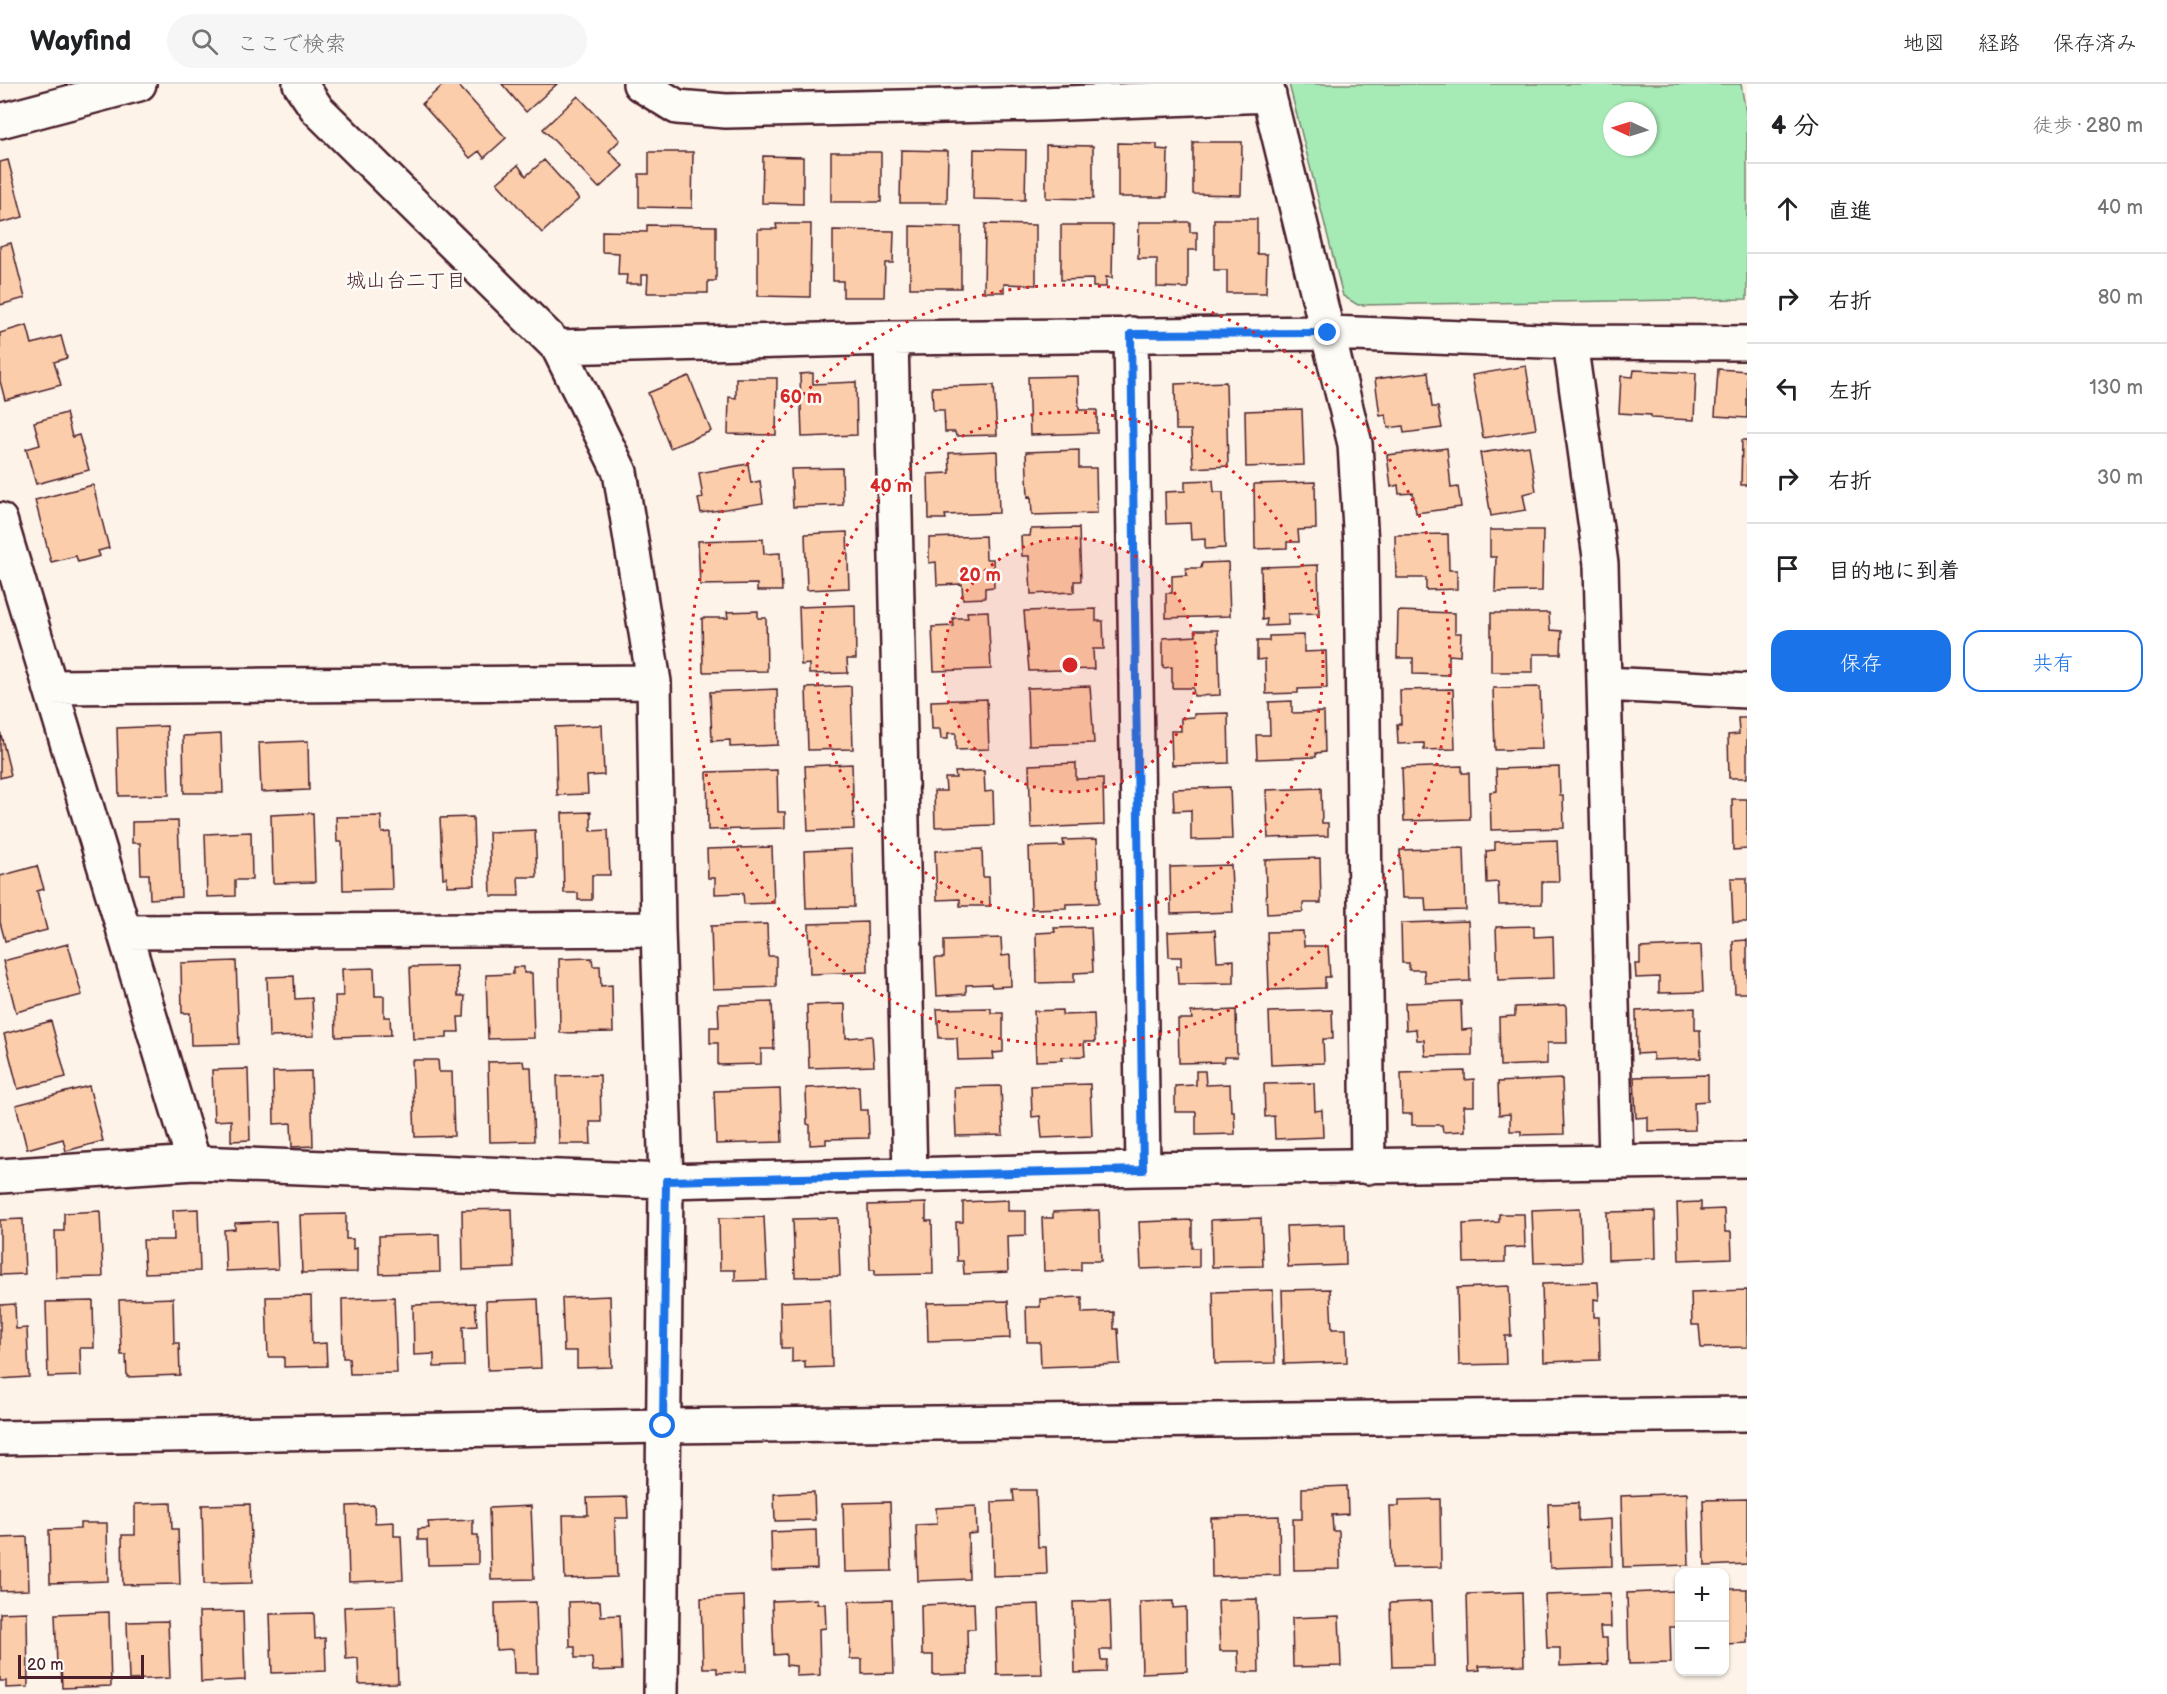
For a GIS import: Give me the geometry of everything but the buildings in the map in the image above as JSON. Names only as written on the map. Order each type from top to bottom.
[{"type":"street","points":[[0,121],[139,84]]},
{"type":"street","points":[[300,84],[317,109],[558,347],[620,472],[654,682],[658,929],[666,1181],[661,1694]]},
{"type":"street","points":[[640,84],[677,107],[726,111],[789,97],[1267,89],[1355,444],[1361,545],[1368,1167]]},
{"type":"street","points":[[558,347],[891,338],[1328,333],[1570,342],[1747,343]]},
{"type":"street","points":[[1131,334],[1143,1170]]},
{"type":"street","points":[[891,338],[910,1176]]},
{"type":"street","points":[[1570,342],[1601,564],[1616,1161]]},
{"type":"street","points":[[0,519],[194,1163]]},
{"type":"street","points":[[50,687],[654,682]]},
{"type":"street","points":[[1604,684],[1747,691]]},
{"type":"street","points":[[124,932],[658,929]]},
{"type":"street","points":[[0,1176],[194,1163],[666,1181],[1747,1160]]},
{"type":"street","points":[[0,1438],[663,1426],[1747,1414]]},
{"type":"green space","points":[[1289,84],[1741,84],[1747,119],[1747,299],[1358,305],[1343,296]]},
{"type":"district","name":"城山台二丁目","points":[[406,280]]},
{"type":"route","points":[[663,1426],[666,1181],[1143,1170],[1131,334],[1328,333]]}]
